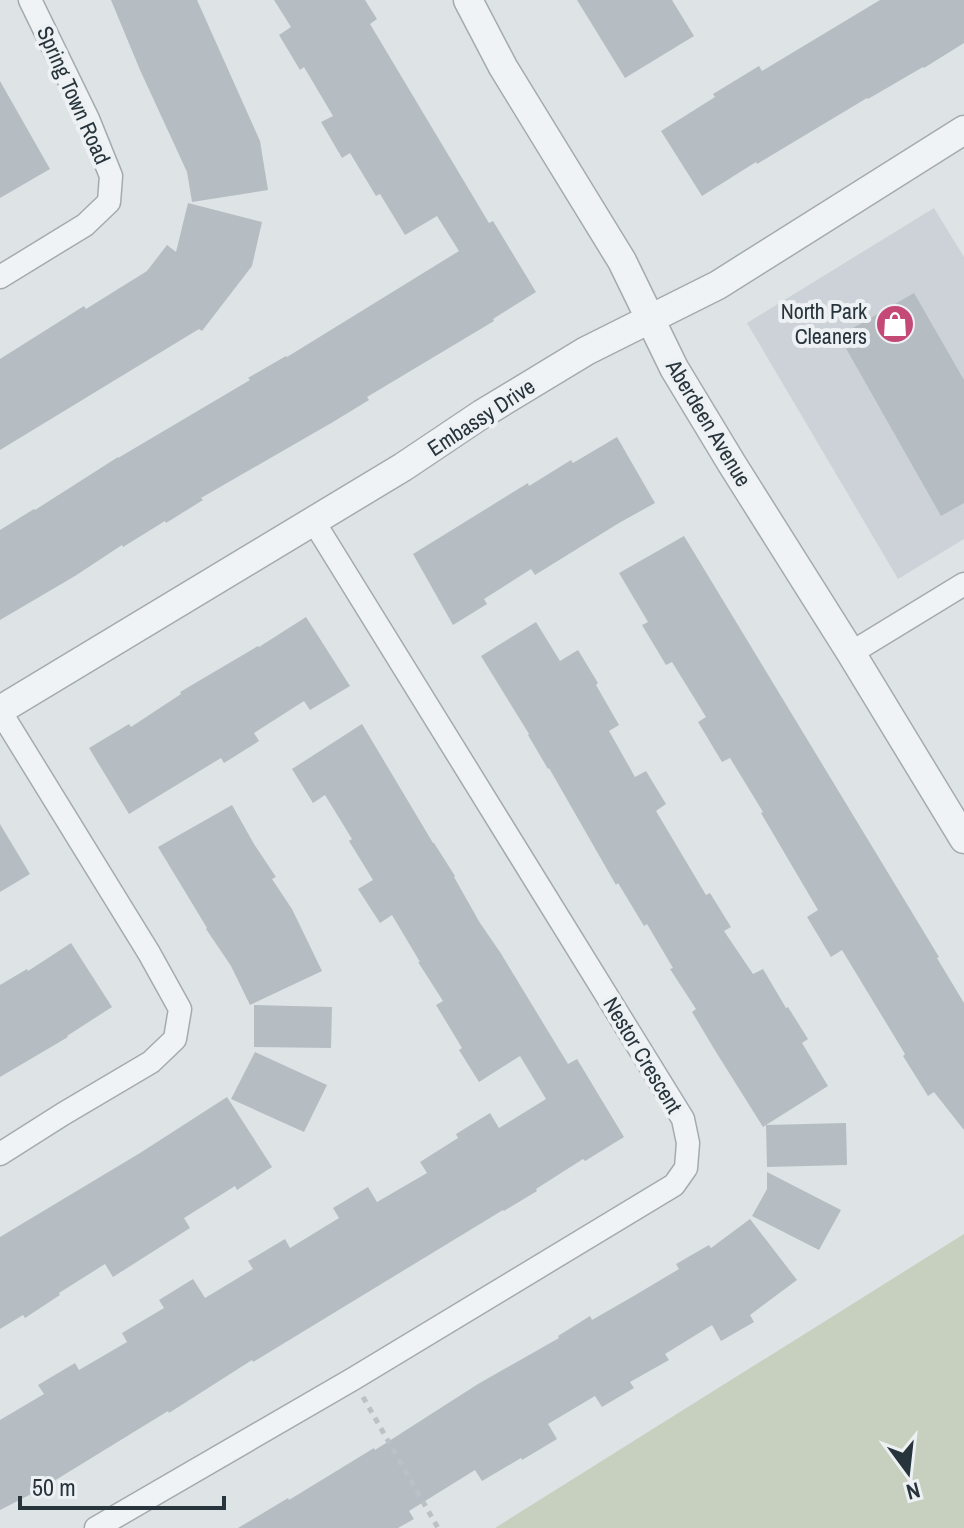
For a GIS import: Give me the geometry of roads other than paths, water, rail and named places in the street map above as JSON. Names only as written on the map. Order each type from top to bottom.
[{"type":"street","name":"Spring Town Road","points":[[0,277],[85,225],[109,202],[111,176],[88,119],[30,0]]},
{"type":"street","name":"Aberdeen Avenue","points":[[468,0],[511,79],[622,261],[688,392],[964,839]]},
{"type":"street","name":"Embassy Drive","points":[[0,710],[314,522],[586,351],[718,285],[964,130]]},
{"type":"street","name":"Nestor Crescent","points":[[96,1528],[353,1379],[674,1185],[686,1168],[688,1143],[683,1119],[314,522]]},
{"type":"street","points":[[851,653],[964,584]]},
{"type":"street","points":[[0,710],[180,1009],[175,1039],[151,1062],[0,1154]]},
{"type":"place","name":"North Park Cleaners","points":[[895,324]]}]
